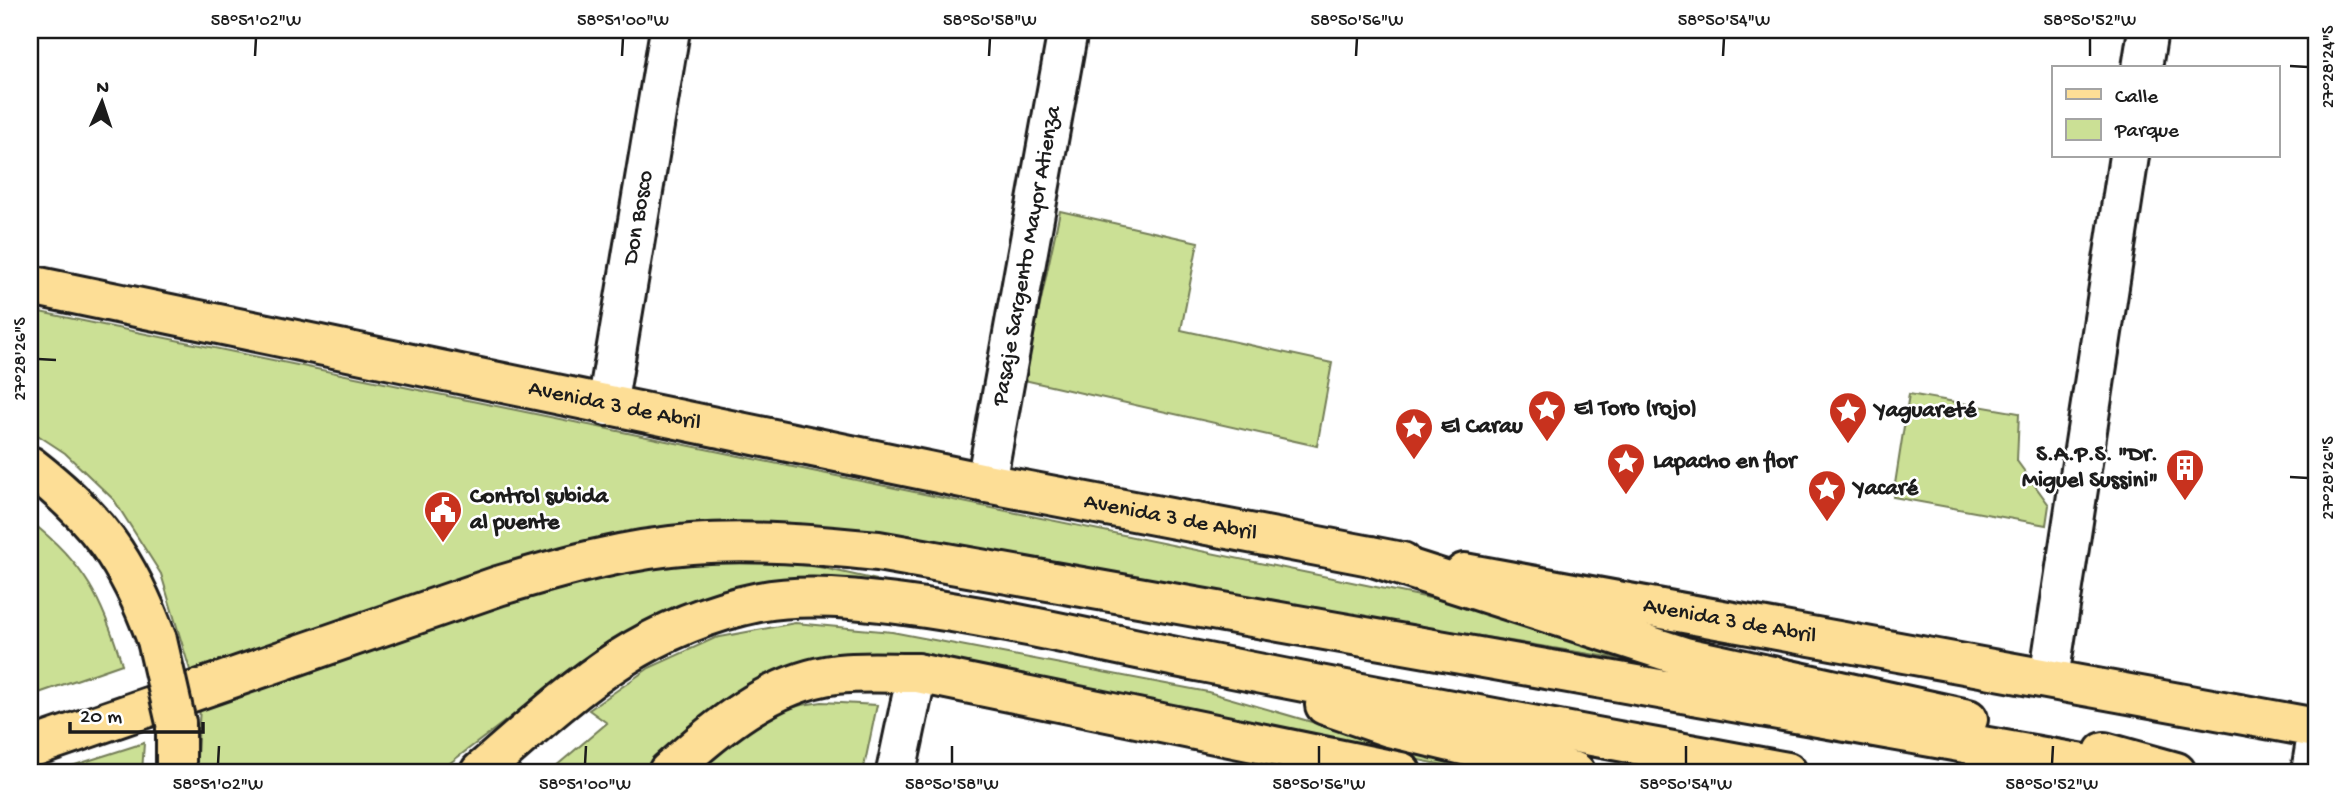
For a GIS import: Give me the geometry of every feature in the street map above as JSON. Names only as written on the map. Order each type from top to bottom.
[{"type":"main road","name":"Avenida 3 de Abril","points":[[30,285],[986,483],[1370,556],[2316,728]]},
{"type":"main road","points":[[30,466],[85,512],[116,551],[140,595],[157,640],[176,723],[176,772]]},
{"type":"main road","points":[[30,748],[498,586],[570,564],[639,550],[692,544],[796,543],[878,551],[2129,772]]},
{"type":"main road","points":[[1370,556],[1685,657],[2042,735],[2176,772]]},
{"type":"main road","points":[[480,772],[578,687],[653,637],[699,618],[762,602],[844,598],[926,608],[1203,663],[1787,772]]},
{"type":"main road","points":[[1203,663],[1389,727],[1575,772]]},
{"type":"main road","points":[[668,772],[738,714],[800,683],[835,674],[917,673],[1401,772]]},
{"type":"street","name":"Don Bosco","points":[[607,406],[670,30]]},
{"type":"street","name":"Pasaje Sargento Mayor Atienza","points":[[986,483],[1068,30]]},
{"type":"street","points":[[2142,66],[2148,30]]},
{"type":"street","points":[[2049,678],[2129,158]]},
{"type":"street","points":[[896,772],[917,673]]},
{"type":"street","points":[[2311,772],[2316,741]]},
{"type":"green space","points":[[1060,211],[1198,242],[1181,330],[1332,363],[1317,446],[1024,380]]},
{"type":"green space","points":[[30,310],[1473,607],[1683,669],[1066,569],[733,531],[193,680],[161,574],[114,500],[65,453],[30,430]]},
{"type":"green space","points":[[1909,394],[2019,413],[2017,461],[2049,505],[2046,525],[1893,497]]},
{"type":"green space","points":[[30,521],[65,552],[89,584],[107,620],[122,664],[30,696]]},
{"type":"green space","points":[[676,558],[783,559],[877,580],[795,585],[549,688],[438,772],[196,772],[200,707],[545,586]]},
{"type":"green space","points":[[795,623],[892,632],[1208,692],[1419,753],[1512,772],[1478,772],[1023,680],[748,690],[688,727],[640,772],[549,772],[607,723],[589,710],[649,668],[715,638]]},
{"type":"green space","points":[[822,702],[877,705],[863,772],[684,772],[714,747],[748,726],[784,710]]},
{"type":"green space","points":[[144,743],[142,772],[53,772]]},
{"type":"place","name":"El Toro (rojo)","points":[[1547,443]]},
{"type":"place","name":"Yaguareté","points":[[1848,445]]},
{"type":"place","name":"El Carau","points":[[1414,461]]},
{"type":"place","name":"Lapacho en flor","points":[[1626,496]]},
{"type":"place","name":"S.A.P.S. \"Dr. Miguel Sussini\"","points":[[2185,502]]},
{"type":"place","name":"Yacaré","points":[[1827,523]]},
{"type":"place","name":"Control subida al puente","points":[[443,544]]}]
